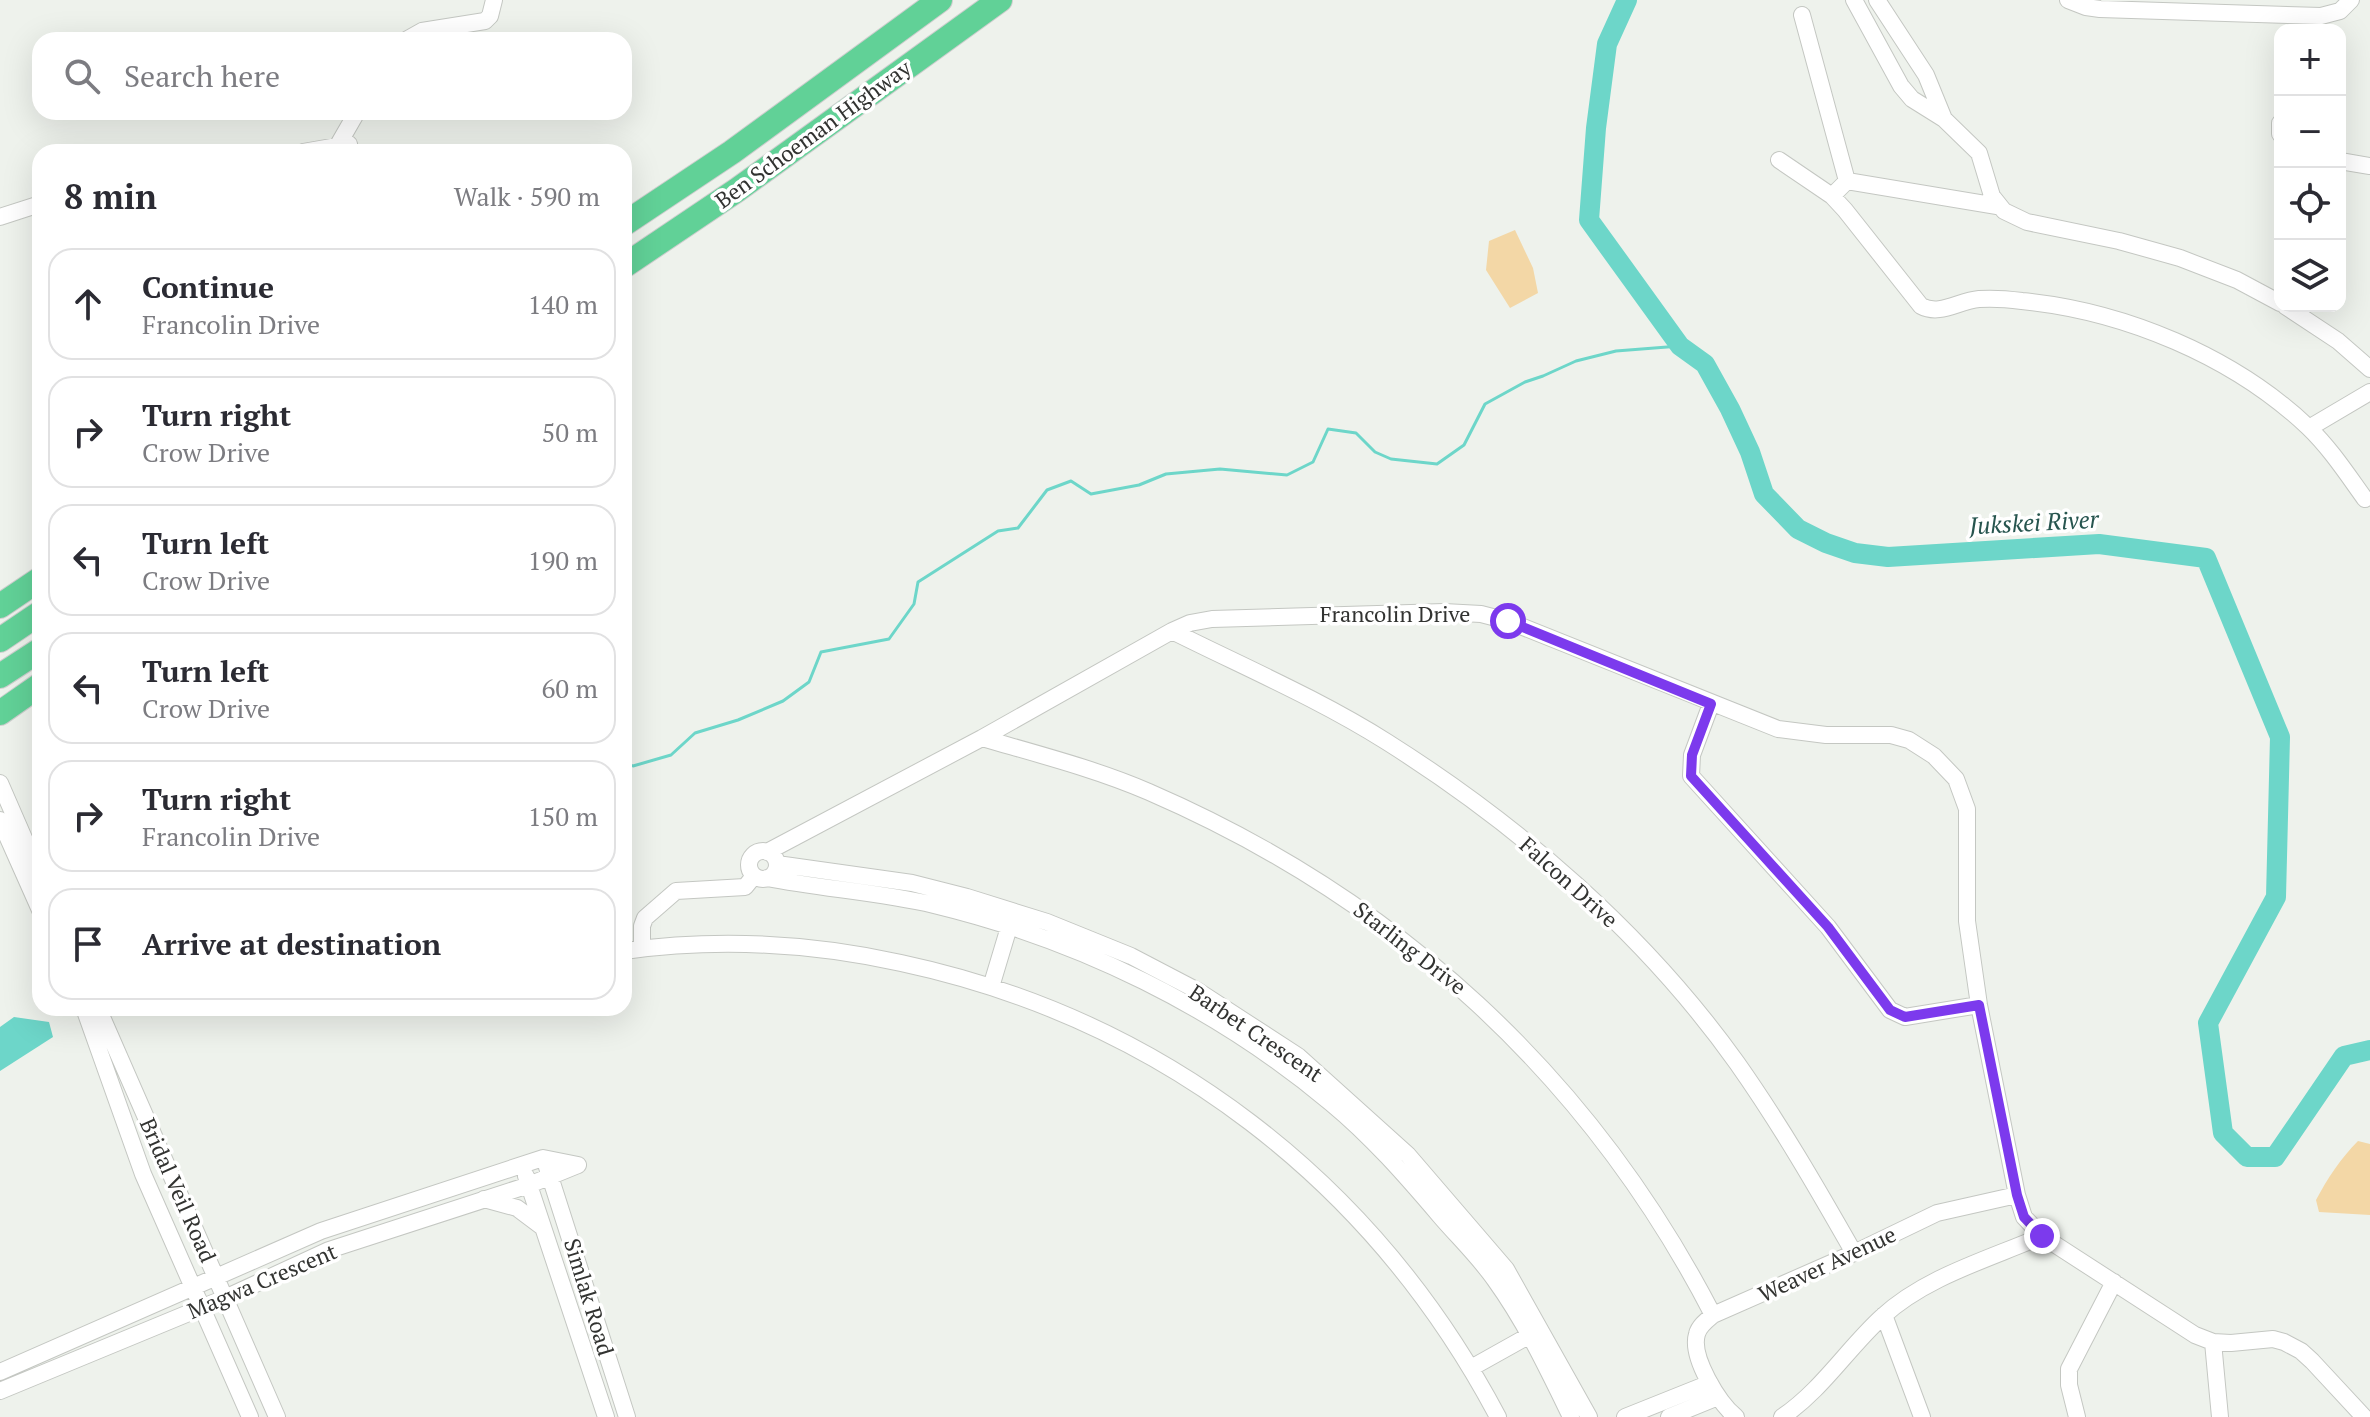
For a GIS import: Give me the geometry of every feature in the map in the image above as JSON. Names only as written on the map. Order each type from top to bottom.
[{"type":"highway","name":"Ben Schoeman Highway","points":[[632,219],[732,152],[940,0]]},
{"type":"highway","name":"Ben Schoeman Highway","points":[[632,261],[737,190],[1000,0]]},
{"type":"highway","points":[[632,207],[732,152]]},
{"type":"highway","points":[[0,590],[32,572]]},
{"type":"highway","points":[[0,606],[32,584]]},
{"type":"highway","points":[[0,640],[32,618]]},
{"type":"highway","points":[[0,676],[32,655]]},
{"type":"highway","points":[[0,713],[32,691]]},
{"type":"street","points":[[420,32],[485,21],[490,16],[494,0]]},
{"type":"street","points":[[1854,0],[1901,86],[1912,99],[1944,119],[1979,153],[1997,206]]},
{"type":"street","points":[[1877,0],[1926,75],[1944,119]]},
{"type":"street","points":[[2068,0],[2100,9],[2321,16],[2340,11],[2351,0]]},
{"type":"street","points":[[1802,15],[1847,181]]},
{"type":"street","points":[[1883,53],[1904,40]]},
{"type":"street","points":[[344,144],[354,120]]},
{"type":"street","points":[[1779,160],[1832,196],[1859,226],[1914,301],[1928,310],[1936,311],[1976,299],[1993,298],[2053,306],[2125,323],[2184,346],[2260,389],[2309,428],[2365,499]]},
{"type":"street","points":[[2346,162],[2370,166]]},
{"type":"street","points":[[1832,196],[1847,181]]},
{"type":"street","points":[[1847,181],[1997,206],[2027,222],[2119,241],[2180,258],[2237,280],[2274,300]]},
{"type":"street","points":[[0,217],[32,207]]},
{"type":"street","points":[[2294,312],[2338,341],[2370,369]]},
{"type":"street","points":[[2309,428],[2370,392]]},
{"type":"street","name":"Francolin Drive","points":[[642,948],[645,918],[676,891],[745,887],[766,868],[982,738],[1190,623],[1212,619],[1444,612],[1481,614],[1508,621],[1778,729],[1826,735],[1891,735],[1922,747],[1947,768],[1956,779],[1967,809],[1967,921],[1979,1005],[2024,1217],[2042,1236],[2195,1335],[2213,1342],[2231,1343],[2273,1339],[2301,1351],[2364,1417]]},
{"type":"street","name":"Falcon Drive","points":[[1172,631],[1331,710],[1386,741],[1448,783],[1554,864],[1623,930],[1704,1020],[1786,1136],[1854,1253]]},
{"type":"street","points":[[1711,704],[1692,755],[1691,776],[1828,927],[1890,1010],[1905,1017],[1979,1005]]},
{"type":"street","name":"Starling Drive","points":[[982,738],[1147,791],[1225,828],[1288,862],[1350,901],[1419,952],[1521,1044],[1573,1101],[1616,1157],[1686,1262],[1713,1315]]},
{"type":"street","points":[[0,783],[32,857]]},
{"type":"street","points":[[0,820],[32,892]]},
{"type":"street","name":"Barbet Crescent","points":[[766,868],[814,887],[898,897],[1009,927],[1044,930]]},
{"type":"street","name":"Barbet Crescent","points":[[766,868],[912,883],[967,897],[1044,930],[1113,965],[1193,998],[1298,1056],[1402,1160],[1500,1273],[1589,1417]]},
{"type":"street","points":[[991,987],[1009,927]]},
{"type":"street","points":[[632,950],[737,943],[807,947],[941,971],[1071,1016],[1132,1045],[1190,1079],[1250,1121],[1330,1189],[1415,1285],[1471,1368],[1498,1417]]},
{"type":"street","name":"Barbet Crescent","points":[[1193,998],[1220,1023],[1332,1104],[1402,1160]]},
{"type":"street","name":"Bridal Veil Road","points":[[87,1016],[143,1174],[250,1417]]},
{"type":"street","name":"Bridal Veil Road","points":[[102,1016],[277,1417]]},
{"type":"street","points":[[1284,1068],[1298,1056]]},
{"type":"street","points":[[543,1158],[578,1165],[550,1178]]},
{"type":"street","name":"Magwa Crescent","points":[[0,1372],[321,1231],[543,1158]]},
{"type":"street","name":"Simlak Road","points":[[543,1158],[627,1417]]},
{"type":"street","name":"Simlak Road","points":[[522,1165],[606,1417]]},
{"type":"street","name":"Magwa Crescent","points":[[0,1391],[225,1298],[329,1250],[550,1178]]},
{"type":"street","name":"Weaver Avenue","points":[[1713,1315],[1937,1213],[2017,1195]]},
{"type":"street","points":[[484,1199],[517,1208],[543,1227]]},
{"type":"street","points":[[1782,1417],[1884,1315],[1926,1286],[2042,1236]]},
{"type":"street","name":"Barbet Crescent","points":[[1500,1273],[1571,1417]]},
{"type":"street","points":[[2077,1417],[2069,1385],[2069,1369],[2114,1282]]},
{"type":"street","points":[[1713,1315],[1697,1333],[1696,1349],[1714,1390],[1736,1417]]},
{"type":"street","points":[[1884,1315],[1922,1417]]},
{"type":"street","points":[[1471,1368],[1530,1335]]},
{"type":"street","points":[[2213,1342],[2220,1417]]},
{"type":"street","points":[[1625,1417],[1714,1390]]},
{"type":"street","points":[[1669,1417],[1714,1390]]},
{"type":"shaded area","points":[[1515,230],[1533,268],[1538,293],[1510,308],[1486,270],[1489,241]]},
{"type":"shaded area","points":[[2358,1141],[2370,1144],[2370,1215],[2319,1212],[2316,1200],[2320,1192]]},
{"type":"water","points":[[14,1017],[49,1022],[53,1037],[0,1071],[0,1027]]},
{"type":"waterway","name":"Jukskei River","points":[[1627,0],[1607,44],[1589,220],[1680,346],[1705,364],[1750,452],[1764,494],[1798,529],[1855,553],[1888,557],[2099,544],[2206,558],[2280,737],[2276,897],[2208,1023],[2223,1133],[2247,1157],[2275,1157],[2344,1056],[2370,1050]]},
{"type":"waterway","points":[[632,766],[671,755],[695,733],[738,720],[783,701],[809,682],[821,652],[889,639],[914,604],[918,582],[998,531],[1018,528],[1047,490],[1071,481],[1091,494],[1139,485],[1166,474],[1220,469],[1287,475],[1313,462],[1328,429],[1356,433],[1375,452],[1391,459],[1437,464],[1464,445],[1485,404],[1525,382],[1576,361],[1616,351],[1680,346]]},
{"type":"route","points":[[1508,621],[1711,704],[1692,755],[1691,776],[1828,927],[1890,1010],[1905,1017],[1979,1005],[2012,1177],[2024,1217],[2042,1236]]}]
